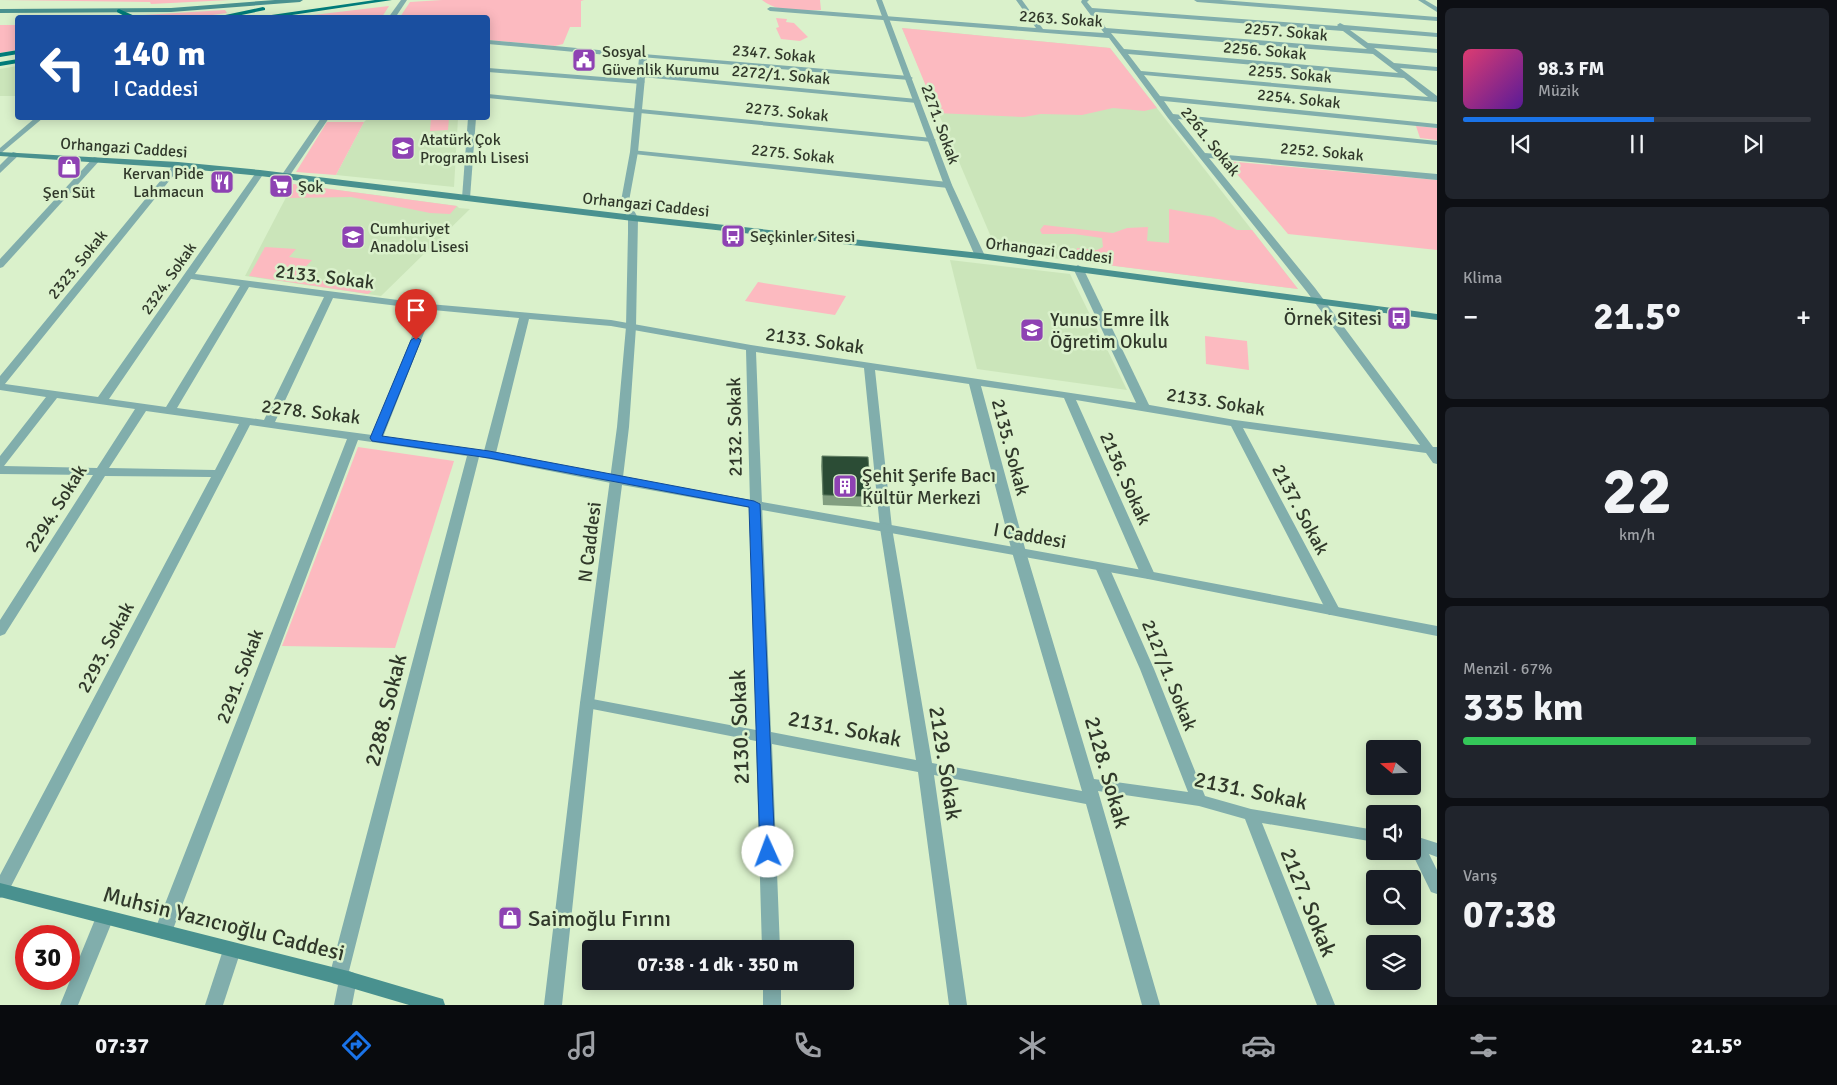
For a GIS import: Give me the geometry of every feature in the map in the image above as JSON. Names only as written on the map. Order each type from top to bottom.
[{"type":"main road","points":[[0,11],[184,7],[261,0]]},
{"type":"main road","points":[[0,7],[191,9],[300,0]]},
{"type":"main road","points":[[233,15],[330,0]]},
{"type":"main road","points":[[338,5],[354,0]]},
{"type":"main road","points":[[273,15],[338,5],[389,0]]},
{"type":"main road","points":[[121,9],[130,15]]},
{"type":"main road","points":[[0,55],[15,52]]},
{"type":"main road","points":[[0,64],[15,62]]},
{"type":"main road","name":"Orhangazi Caddesi","points":[[0,153],[178,165],[260,173],[633,218],[980,256],[1437,317]]},
{"type":"main road","name":"Muhsin Yazıcıoğlu Caddesi","points":[[0,890],[343,978],[436,1005]]},
{"type":"street","points":[[394,15],[404,0]]},
{"type":"street","name":"2271. Sokak","points":[[879,0],[948,185],[980,256]]},
{"type":"street","points":[[1019,0],[1041,31]]},
{"type":"street","name":"2261. Sokak","points":[[1086,0],[1084,2],[1089,10],[1141,73],[1172,116],[1318,300],[1433,451],[1437,460]]},
{"type":"street","points":[[1198,0],[1437,19]]},
{"type":"street","points":[[1285,0],[1294,7]]},
{"type":"street","points":[[1421,0],[1437,10]]},
{"type":"street","name":"2263. Sokak","points":[[770,9],[1041,31],[1107,33]]},
{"type":"street","points":[[1089,10],[1437,35]]},
{"type":"street","points":[[1322,10],[1437,100]]},
{"type":"street","name":"2257. Sokak","points":[[1107,33],[1376,52]]},
{"type":"street","name":"2347. Sokak","points":[[490,42],[909,78]]},
{"type":"street","points":[[1367,45],[1437,51]]},
{"type":"street","name":"2256. Sokak","points":[[1122,51],[1405,76]]},
{"type":"street","name":"N Caddesi","points":[[553,1005],[616,480],[632,326],[633,218],[625,201],[634,152],[643,56]]},
{"type":"street","points":[[1393,65],[1437,69]]},
{"type":"street","name":"2272/1. Sokak","points":[[490,70],[642,79],[917,101]]},
{"type":"street","name":"2255. Sokak","points":[[1141,73],[1437,100]]},
{"type":"street","points":[[1420,87],[1437,89]]},
{"type":"street","name":"2273. Sokak","points":[[490,96],[932,140]]},
{"type":"street","name":"2254. Sokak","points":[[1158,98],[1437,126]]},
{"type":"street","points":[[1172,116],[1437,143]]},
{"type":"street","points":[[0,153],[37,120]]},
{"type":"street","points":[[285,176],[324,120]]},
{"type":"street","points":[[466,198],[472,120]]},
{"type":"street","name":"2275. Sokak","points":[[634,152],[948,185]]},
{"type":"street","points":[[0,170],[16,154]]},
{"type":"street","name":"2252. Sokak","points":[[1203,155],[1437,177]]},
{"type":"street","points":[[0,265],[97,159]]},
{"type":"street","name":"2323. Sokak","points":[[0,383],[178,165]]},
{"type":"street","name":"2324. Sokak","points":[[102,400],[260,173]]},
{"type":"street","points":[[1078,268],[1144,407]]},
{"type":"street","name":"2133. Sokak","points":[[187,276],[429,307],[632,326],[751,348],[1144,407],[1234,423],[1433,451]]},
{"type":"street","points":[[170,410],[246,284]]},
{"type":"street","points":[[268,425],[330,294]]},
{"type":"street","points":[[376,438],[429,307]]},
{"type":"street","points":[[489,454],[524,317]]},
{"type":"street","name":"2132. Sokak","points":[[751,348],[754,504]]},
{"type":"street","name":"2129. Sokak","points":[[869,366],[886,528],[925,766],[958,1005]]},
{"type":"street","name":"2135. Sokak","points":[[974,382],[1019,552]]},
{"type":"street","name":"2278. Sokak","points":[[0,387],[489,454],[616,480]]},
{"type":"street","points":[[0,464],[54,394]]},
{"type":"street","name":"2136. Sokak","points":[[1069,396],[1148,575]]},
{"type":"street","name":"2294. Sokak","points":[[0,631],[143,406]]},
{"type":"street","name":"2293. Sokak","points":[[0,890],[246,422]]},
{"type":"street","name":"2137. Sokak","points":[[1234,423],[1334,612]]},
{"type":"street","name":"2291. Sokak","points":[[163,932],[354,436]]},
{"type":"street","name":"2288. Sokak","points":[[343,1005],[343,978],[474,452]]},
{"type":"street","points":[[0,470],[219,474]]},
{"type":"street","name":"I Caddesi","points":[[616,480],[1102,566],[1437,632]]},
{"type":"street","name":"2130. Sokak","points":[[754,504],[771,940]]},
{"type":"street","name":"2128. Sokak","points":[[1019,552],[1151,1005]]},
{"type":"street","name":"2127/1. Sokak","points":[[1102,566],[1147,669],[1198,800]]},
{"type":"street","name":"2131. Sokak","points":[[588,703],[925,766],[1090,792],[1198,800],[1251,815],[1366,834]]},
{"type":"street","name":"2127. Sokak","points":[[1251,815],[1326,1005]]},
{"type":"street","points":[[1421,845],[1437,850]]},
{"type":"street","points":[[1421,856],[1437,886]]},
{"type":"street","points":[[69,1005],[104,917]]},
{"type":"street","points":[[214,1005],[232,950]]},
{"type":"street","points":[[772,990],[772,1005]]},
{"type":"shaded area","points":[[0,0],[230,0],[151,4],[150,2]]},
{"type":"shaded area","points":[[442,0],[584,0],[581,1],[581,27],[570,27],[563,44],[555,46],[490,40],[490,15],[401,15],[410,2]]},
{"type":"shaded area","points":[[762,0],[820,0],[821,10],[782,9]]},
{"type":"shaded area","points":[[389,6],[383,15],[313,15]]},
{"type":"shaded area","points":[[225,10],[227,13],[212,15],[143,15]]},
{"type":"shaded area","points":[[776,18],[787,19],[786,22],[794,23],[808,37],[800,41],[781,39],[776,28],[779,27]]},
{"type":"shaded area","points":[[0,25],[15,25],[15,50],[0,53]]},
{"type":"shaded area","points":[[902,28],[1110,48],[1298,289],[997,251]]},
{"type":"shaded area","points":[[902,28],[1110,48],[1157,108],[1144,111],[1113,108],[1082,115],[1041,114],[1024,117],[937,113]]},
{"type":"shaded area","points":[[15,66],[15,96],[0,96],[0,69]]},
{"type":"shaded area","name":"Atatürk Çok Programlı Lisesi","points":[[366,120],[458,120],[454,187],[336,175]]},
{"type":"shaded area","points":[[431,120],[449,120],[448,130],[430,131]]},
{"type":"shaded area","points":[[327,122],[364,122],[336,175],[296,172]]},
{"type":"shaded area","points":[[1416,126],[1437,128],[1437,140],[1420,138]]},
{"type":"shaded area","points":[[1226,161],[1437,180],[1437,250],[1288,234]]},
{"type":"shaded area","name":"Cumhuriyet Anadolu Lisesi","points":[[293,184],[470,209],[381,296],[245,276]]},
{"type":"shaded area","points":[[293,184],[457,206],[450,214],[430,213],[351,197],[286,198]]},
{"type":"shaded area","points":[[1169,209],[1214,217],[1237,230],[1252,230],[1298,289],[1075,261],[1077,248],[1097,250],[1103,247],[1102,238],[1074,234],[1042,234],[1040,230],[1044,225],[1113,233],[1127,228],[1148,227],[1147,241],[1169,243]]},
{"type":"shaded area","points":[[265,247],[296,249],[289,257],[312,260],[296,277],[375,289],[368,294],[249,276]]},
{"type":"shaded area","name":"Yunus Emre İlk Öğretim Okulu","points":[[950,260],[1070,274],[1127,390],[977,369]]},
{"type":"shaded area","points":[[758,282],[846,296],[835,315],[745,301]]},
{"type":"shaded area","points":[[1205,336],[1247,341],[1249,370],[1206,364]]},
{"type":"shaded area","points":[[358,447],[454,461],[395,648],[282,646]]},
{"type":"building","name":"Şehit Şerife Bacı Kültür Merkezi","points":[[822,456],[868,457],[871,497],[823,495]]},
{"type":"place","name":"Sosyal Güvenlik Kurumu","points":[[584,60]]},
{"type":"place","name":"Atatürk Çok Programlı Lisesi","points":[[403,148]]},
{"type":"place","name":"Şen Süt","points":[[69,167]]},
{"type":"place","name":"Kervan Pide Lahmacun","points":[[222,182]]},
{"type":"place","name":"Şok","points":[[281,186]]},
{"type":"place","name":"Seçkinler Sitesi","points":[[733,236]]},
{"type":"place","name":"Cumhuriyet Anadolu Lisesi","points":[[353,237]]},
{"type":"place","name":"Örnek Sitesi","points":[[1399,318]]},
{"type":"place","name":"Yunus Emre İlk Öğretim Okulu","points":[[1032,330]]},
{"type":"place","name":"Şehit Şerife Bacı Kültür Merkezi","points":[[845,486]]},
{"type":"place","name":"Saimoğlu Fırını","points":[[510,918]]},
{"type":"route","points":[[416,340],[376,438],[489,454],[616,480],[754,504],[768,852]]}]
